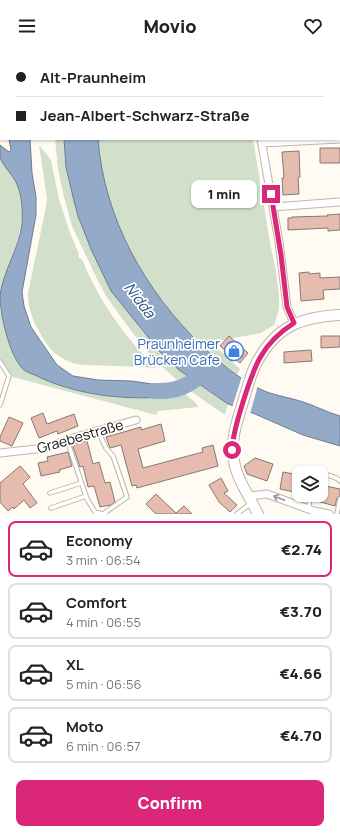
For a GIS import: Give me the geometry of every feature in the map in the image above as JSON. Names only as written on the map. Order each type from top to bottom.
[{"type":"main road","points":[[258,514],[236,470],[232,450],[233,438],[238,418],[253,371],[267,346],[294,323],[312,318],[340,315]]},
{"type":"street","points":[[294,323],[287,307],[262,141],[301,140]]},
{"type":"street","points":[[273,207],[340,202]]},
{"type":"street","name":"Graebestraße","points":[[0,453],[45,448],[136,420]]},
{"type":"street","points":[[251,499],[267,494],[314,512],[329,514]]},
{"type":"lane","points":[[0,362],[9,376],[0,405]]},
{"type":"lane","points":[[67,440],[86,496],[95,512],[103,514],[127,497],[113,456],[106,448],[98,431]]},
{"type":"lane","points":[[328,476],[339,479],[340,481]]},
{"type":"lane","points":[[50,493],[81,483]]},
{"type":"lane","points":[[51,508],[86,496]]},
{"type":"lane","points":[[237,514],[251,499]]},
{"type":"lane","points":[[337,514],[340,499]]},
{"type":"lane","points":[[307,509],[309,502]]},
{"type":"green space","points":[[55,140],[64,140],[66,167],[78,216],[111,291],[161,353],[179,370],[191,378],[178,381],[153,358],[106,296],[72,226],[58,169]]},
{"type":"green space","points":[[98,140],[253,140],[276,271],[279,309],[274,325],[261,333],[211,342],[240,369],[237,375],[189,334],[166,307],[151,286],[125,240],[107,190],[101,165]]},
{"type":"green space","points":[[39,145],[51,160],[59,199],[70,233],[79,254],[78,256],[82,259],[88,274],[113,317],[123,331],[156,368],[73,363],[58,356],[50,349],[44,340],[32,317],[28,298],[47,198]]},
{"type":"green space","points":[[0,159],[16,182],[21,196],[22,211],[18,239],[0,296]]},
{"type":"green space","points":[[0,308],[5,329],[65,387],[120,397],[152,398],[175,396],[177,387],[197,404],[198,407],[158,411],[156,415],[13,377],[0,358]]},
{"type":"green space","points":[[198,383],[228,404],[225,415],[186,388]]},
{"type":"water","points":[[9,140],[30,140],[32,173],[36,197],[36,215],[22,292],[24,306],[31,327],[57,365],[73,376],[98,380],[132,381],[158,385],[175,390],[174,396],[140,398],[106,396],[89,393],[56,384],[41,378],[24,370],[19,364],[10,346],[0,304],[0,296],[4,278],[18,242],[22,224],[22,203],[20,192],[14,179],[1,160],[0,145],[9,152],[11,150]]},
{"type":"water","name":"Nidda","points":[[64,140],[98,140],[102,168],[109,197],[131,252],[163,302],[181,325],[215,358],[236,375],[252,385],[269,393],[305,403],[340,416],[340,446],[303,435],[228,404],[179,370],[161,353],[111,291],[91,249],[78,216],[66,167]]},
{"type":"pier","points":[[242,376],[258,385],[250,414],[232,408]]},
{"type":"building","points":[[320,148],[340,148],[340,163],[320,163]]},
{"type":"building","points":[[299,151],[299,194],[283,195],[282,178],[284,178],[282,152]]},
{"type":"building","points":[[340,214],[340,230],[328,231],[328,228],[288,230],[288,218]]},
{"type":"building","points":[[309,272],[309,274],[320,273],[320,278],[340,277],[340,289],[323,290],[324,299],[301,301],[299,273]]},
{"type":"building","points":[[229,336],[248,353],[240,363],[220,346]]},
{"type":"building","points":[[321,336],[340,336],[340,347],[321,348]]},
{"type":"building","points":[[311,350],[312,361],[284,363],[284,352]]},
{"type":"building","points":[[43,413],[47,424],[74,414],[78,426],[58,434],[57,431],[39,438],[31,418]]},
{"type":"building","points":[[9,417],[23,423],[12,446],[0,441],[0,437]]},
{"type":"building","points":[[161,424],[165,441],[138,449],[143,468],[203,452],[202,448],[213,445],[218,466],[137,488],[136,485],[132,486],[121,445],[110,448],[106,437],[141,427],[141,430]]},
{"type":"building","points":[[87,441],[93,464],[99,462],[105,483],[110,482],[115,502],[111,505],[100,507],[94,486],[88,487],[83,466],[80,467],[72,444]]},
{"type":"building","points":[[68,452],[72,466],[59,470],[60,472],[41,476],[38,463],[48,461],[47,457]]},
{"type":"building","points":[[255,458],[273,464],[267,481],[247,474],[244,466]]},
{"type":"building","points":[[20,466],[30,477],[23,484],[37,503],[30,508],[24,500],[14,509],[13,507],[8,511],[0,502],[0,483]]},
{"type":"building","points":[[283,472],[292,474],[292,492],[280,489]]},
{"type":"building","points":[[221,478],[228,491],[224,493],[237,505],[230,512],[219,502],[209,485]]},
{"type":"building","points":[[328,486],[340,489],[340,496],[337,498],[335,506],[320,502],[328,502]]},
{"type":"building","points":[[156,494],[176,513],[184,506],[192,514],[156,514],[146,504]]},
{"type":"waterway","points":[[154,391],[182,387],[194,381],[206,371]]},
{"type":"place","name":"Praunheimer Brücken Cafe","points":[[234,351]]},
{"type":"route","points":[[232,450],[235,426],[256,364],[273,339],[294,323],[287,307],[281,255],[271,194]]}]
